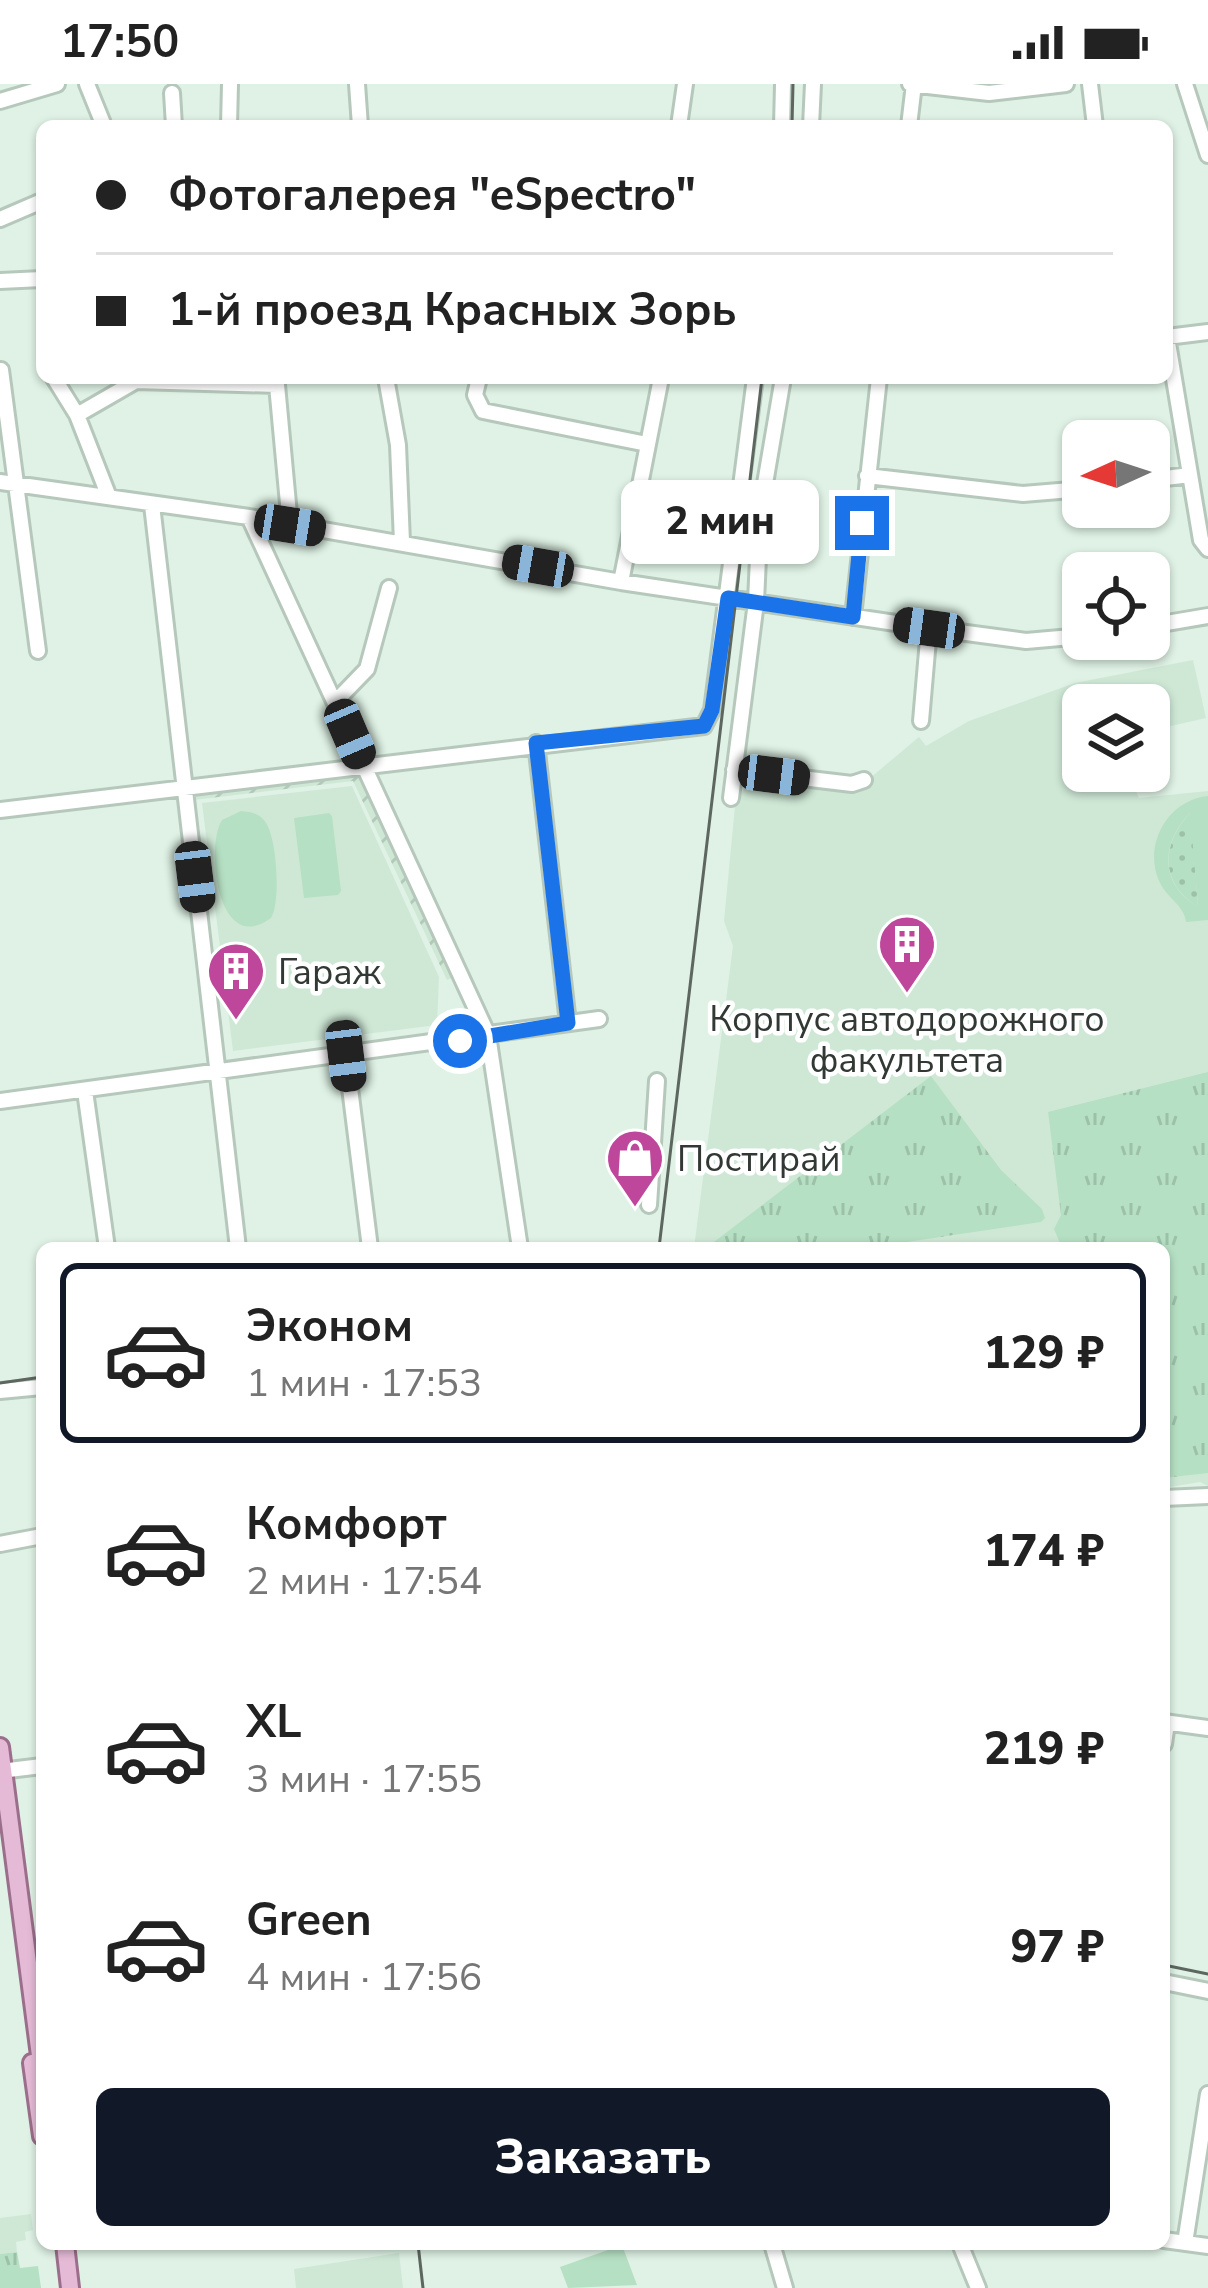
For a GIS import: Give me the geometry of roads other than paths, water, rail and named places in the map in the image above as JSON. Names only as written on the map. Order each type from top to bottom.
[{"type":"main road","points":[[0,1747],[36,2027]]},
{"type":"main road","points":[[0,1818],[36,2091]]},
{"type":"main road","points":[[61,2250],[66,2288]]},
{"type":"street","points":[[0,101],[57,84]]},
{"type":"street","points":[[87,84],[102,120]]},
{"type":"street","points":[[229,120],[230,84]]},
{"type":"street","points":[[356,84],[359,120]]},
{"type":"street","points":[[680,120],[685,84]]},
{"type":"street","points":[[782,120],[783,84]]},
{"type":"street","points":[[811,120],[812,84]]},
{"type":"street","points":[[909,120],[912,84],[989,93],[1066,84]]},
{"type":"street","points":[[1090,84],[1094,120]]},
{"type":"street","points":[[1185,84],[1208,155]]},
{"type":"street","points":[[172,93],[174,120]]},
{"type":"street","points":[[0,219],[36,204]]},
{"type":"street","points":[[0,281],[36,279]]},
{"type":"street","points":[[1173,336],[1208,332]]},
{"type":"street","points":[[1,370],[38,651]]},
{"type":"street","points":[[1173,373],[1201,540],[1208,549]]},
{"type":"street","points":[[58,384],[76,415],[109,497]]},
{"type":"street","points":[[76,415],[131,384]]},
{"type":"street","points":[[221,384],[277,386],[290,525]]},
{"type":"street","points":[[387,384],[398,445],[402,542]]},
{"type":"street","points":[[478,384],[475,395],[483,411],[646,444]]},
{"type":"street","points":[[621,581],[660,384]]},
{"type":"street","points":[[0,810],[704,726],[712,710],[754,384]]},
{"type":"street","points":[[731,798],[756,602],[760,513],[782,384]]},
{"type":"street","points":[[853,617],[878,384]]},
{"type":"street","points":[[1170,477],[1190,475]]},
{"type":"street","points":[[867,476],[1023,494],[1062,491]]},
{"type":"street","points":[[0,482],[853,617],[1026,641],[1062,638]]},
{"type":"street","points":[[152,505],[237,1242]]},
{"type":"street","points":[[249,518],[488,1035],[519,1242]]},
{"type":"street","points":[[336,701],[367,669],[389,588]]},
{"type":"street","points":[[1170,622],[1208,616]]},
{"type":"street","points":[[921,721],[929,628]]},
{"type":"street","points":[[536,743],[568,1023]]},
{"type":"street","points":[[734,770],[852,784],[864,780]]},
{"type":"street","points":[[0,1101],[599,1019]]},
{"type":"street","points":[[346,1056],[369,1242]]},
{"type":"street","points":[[649,1205],[657,1081]]},
{"type":"street","points":[[85,1091],[105,1242]]},
{"type":"street","points":[[0,1391],[36,1388]]},
{"type":"street","points":[[1170,1498],[1208,1496]]},
{"type":"street","points":[[0,1544],[36,1537]]},
{"type":"street","points":[[1170,1723],[1208,1728]]},
{"type":"street","points":[[2,1771],[36,1767]]},
{"type":"street","points":[[1170,1983],[1208,1990]]},
{"type":"street","points":[[1185,2243],[1208,2094]]},
{"type":"street","points":[[1170,2241],[1208,2246]]},
{"type":"street","points":[[774,2250],[785,2288]]},
{"type":"street","points":[[962,2250],[978,2288]]},
{"type":"tram line","points":[[792,120],[793,84]]},
{"type":"tram line","points":[[660,1242],[761,384]]},
{"type":"tram line","points":[[0,1383],[36,1378]]},
{"type":"tram line","points":[[1170,1966],[1208,1974]]},
{"type":"tram line","points":[[419,2250],[423,2288]]},
{"type":"place","name":"Корпус автодорожного факультета","points":[[907,995]]},
{"type":"place","name":"Гараж","points":[[236,1022]]},
{"type":"place","name":"Постирай","points":[[635,1209]]}]
